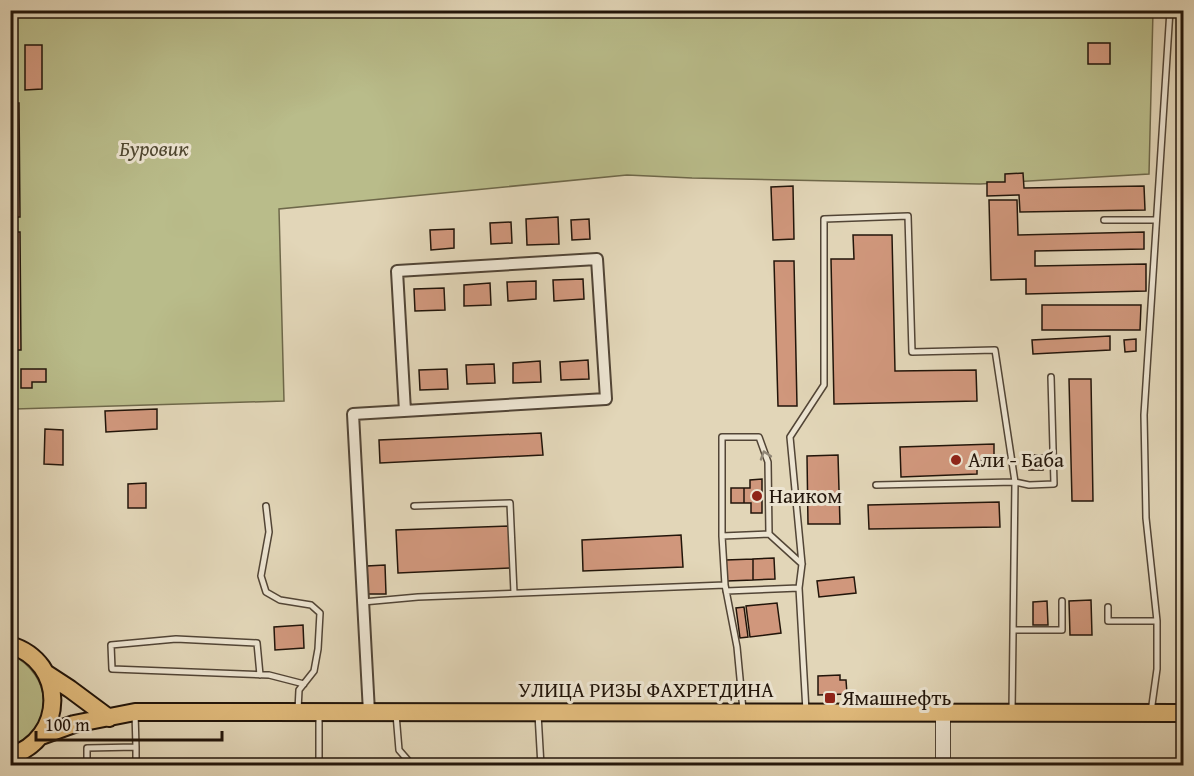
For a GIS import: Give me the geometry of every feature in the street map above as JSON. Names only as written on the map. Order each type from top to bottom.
[{"type":"main road","points":[[10,645],[29,654],[47,675],[109,718]]},
{"type":"main road","points":[[26,765],[49,722],[53,706],[52,690],[47,675]]},
{"type":"main road","name":"УЛИЦА РИЗЫ ФАХРЕТДИНА","points":[[10,756],[74,724],[135,712],[1184,713]]},
{"type":"street","points":[[369,712],[352,414],[405,411],[606,399],[597,259],[397,271],[405,411]]},
{"type":"street","points":[[943,713],[943,765]]},
{"type":"lane","points":[[228,10],[228,13],[264,10]]},
{"type":"lane","points":[[1151,713],[1157,669],[1156,621],[1146,519],[1144,415],[1170,10]]},
{"type":"lane","points":[[806,712],[800,588],[802,564],[790,437],[824,385],[824,219],[908,216],[912,352],[995,350],[1015,482],[1012,713]]},
{"type":"lane","points":[[1104,220],[1156,220]]},
{"type":"lane","points":[[876,485],[1015,482],[1029,485],[1054,484],[1051,377]]},
{"type":"lane","points":[[743,712],[737,647],[726,588],[722,536],[722,437],[759,437],[768,462],[769,534]]},
{"type":"lane","points":[[414,506],[510,502],[514,593]]},
{"type":"lane","points":[[266,506],[269,532],[261,576],[266,592],[280,600],[312,605],[320,614],[314,671],[299,690],[297,712]]},
{"type":"lane","points":[[722,536],[769,534],[802,564]]},
{"type":"lane","points":[[363,602],[514,593],[800,588]]},
{"type":"lane","points":[[1013,630],[1062,630],[1062,601]]},
{"type":"lane","points":[[1108,607],[1108,621],[1156,621]]},
{"type":"lane","points":[[260,675],[257,643],[176,639],[111,645],[112,669],[260,675],[304,684]]},
{"type":"lane","points":[[135,712],[136,765]]},
{"type":"lane","points":[[319,712],[319,765]]},
{"type":"lane","points":[[396,712],[399,750],[413,765]]},
{"type":"lane","points":[[538,712],[541,765]]},
{"type":"lane","points":[[87,765],[87,748],[136,747]]},
{"type":"green space","name":"Буровик","points":[[14,11],[1153,11],[1149,174],[980,184],[627,175],[279,209],[284,401],[15,409]]},
{"type":"green space","points":[[11,654],[25,663],[35,675],[44,702],[42,715],[36,728],[25,740],[11,749]]},
{"type":"building","points":[[1088,43],[1110,43],[1110,64],[1088,64]]},
{"type":"building","points":[[25,45],[42,45],[42,89],[25,90]]},
{"type":"building","points":[[10,103],[19,103],[20,217],[11,217]]},
{"type":"building","points":[[1023,173],[1024,188],[1144,186],[1145,210],[1020,212],[1019,195],[987,196],[987,182],[1005,182],[1005,174]]},
{"type":"building","points":[[793,186],[794,239],[773,240],[771,187]]},
{"type":"building","points":[[989,200],[1017,200],[1018,235],[1144,232],[1144,249],[1035,251],[1035,266],[1146,264],[1146,291],[1026,294],[1026,279],[991,280]]},
{"type":"building","points":[[558,217],[559,244],[527,245],[526,219]]},
{"type":"building","points":[[589,219],[590,239],[572,240],[571,220]]},
{"type":"building","points":[[511,222],[512,243],[491,244],[490,223]]},
{"type":"building","points":[[454,229],[454,248],[431,250],[430,230]]},
{"type":"building","points":[[10,232],[20,232],[21,350],[11,350]]},
{"type":"building","points":[[853,235],[892,235],[895,371],[976,370],[977,401],[834,404],[831,259],[854,259]]},
{"type":"building","points":[[774,261],[794,261],[797,406],[778,406]]},
{"type":"building","points":[[583,279],[584,299],[554,301],[553,280]]},
{"type":"building","points":[[536,281],[536,299],[508,301],[507,282]]},
{"type":"building","points":[[490,283],[491,305],[464,306],[464,285]]},
{"type":"building","points":[[444,288],[445,310],[415,311],[414,289]]},
{"type":"building","points":[[1042,305],[1141,305],[1140,330],[1042,330]]},
{"type":"building","points":[[1110,336],[1110,350],[1033,354],[1032,340]]},
{"type":"building","points":[[1136,339],[1136,351],[1125,352],[1124,340]]},
{"type":"building","points":[[588,360],[589,379],[561,380],[560,362]]},
{"type":"building","points":[[540,361],[541,382],[513,383],[513,363]]},
{"type":"building","points":[[494,364],[495,383],[467,384],[466,365]]},
{"type":"building","points":[[21,369],[46,369],[46,382],[32,382],[32,388],[21,388]]},
{"type":"building","points":[[447,369],[448,389],[420,390],[419,370]]},
{"type":"building","points":[[1069,379],[1091,379],[1093,501],[1072,501]]},
{"type":"building","points":[[157,409],[157,429],[106,432],[105,411]]},
{"type":"building","points":[[45,429],[63,430],[63,465],[44,464]]},
{"type":"building","points":[[541,433],[543,455],[380,463],[379,440]]},
{"type":"building","points":[[994,444],[994,460],[977,461],[977,474],[901,477],[900,447]]},
{"type":"building","points":[[838,455],[840,524],[808,524],[807,456]]},
{"type":"building","points":[[1029,455],[1043,455],[1043,470],[1029,470]]},
{"type":"building","points":[[762,479],[762,513],[751,513],[751,503],[744,503],[744,488],[750,488],[750,480]]},
{"type":"building","points":[[146,483],[146,508],[128,508],[128,484]]},
{"type":"building","points":[[731,488],[744,488],[744,503],[731,503]]},
{"type":"building","points":[[999,502],[1000,527],[869,529],[868,505]]},
{"type":"building","points":[[509,526],[511,568],[398,573],[396,530]]},
{"type":"building","points":[[681,535],[683,567],[583,571],[582,540]]},
{"type":"building","points":[[774,558],[775,579],[753,580],[753,559]]},
{"type":"building","points":[[753,559],[753,580],[727,581],[726,560]]},
{"type":"building","points":[[385,565],[386,594],[368,594],[367,566]]},
{"type":"building","points":[[854,577],[856,593],[819,597],[817,581]]},
{"type":"building","points":[[1091,600],[1092,635],[1070,635],[1069,601]]},
{"type":"building","points":[[1047,601],[1048,625],[1033,625],[1033,602]]},
{"type":"building","points":[[777,603],[781,633],[750,637],[746,606]]},
{"type":"building","points":[[744,607],[748,637],[740,638],[736,608]]},
{"type":"building","points":[[303,625],[304,648],[275,650],[274,627]]},
{"type":"building","points":[[840,675],[840,680],[846,680],[847,694],[818,695],[818,676]]},
{"type":"place","name":"Али - Баба","points":[[956,460]]},
{"type":"place","name":"Наиком","points":[[757,496]]},
{"type":"place","name":"Ямашнефть","points":[[830,698]]}]
